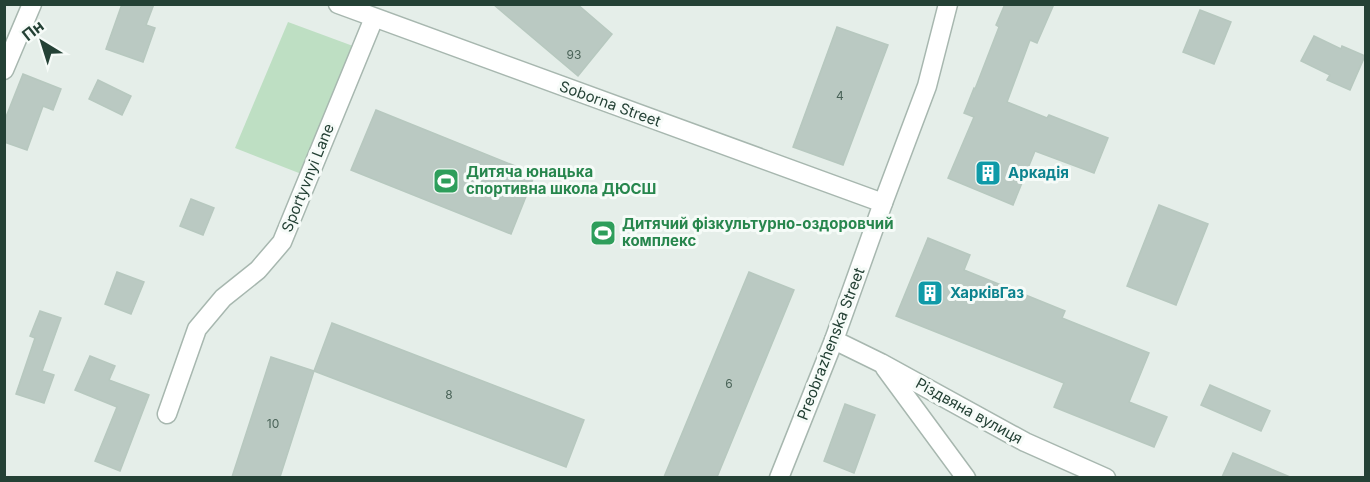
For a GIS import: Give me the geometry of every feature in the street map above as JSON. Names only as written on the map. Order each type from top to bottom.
[{"type":"street","points":[[4,70],[32,4]]},
{"type":"street","name":"Soborna Street","points":[[338,4],[883,203]]},
{"type":"street","name":"Preobrazhenska Street","points":[[779,477],[834,340],[927,86],[948,4]]},
{"type":"street","name":"Sportyvnyi Lane","points":[[167,414],[197,329],[223,298],[258,270],[282,242],[374,18]]},
{"type":"street","name":"Різдвяна вулиця","points":[[834,340],[881,363],[1025,442],[1106,477]]},
{"type":"street","points":[[881,363],[966,477]]},
{"type":"green space","points":[[288,22],[353,46],[304,175],[235,148]]},
{"type":"building","points":[[122,4],[154,4],[146,25],[155,28],[143,62],[106,49]]},
{"type":"building","points":[[493,4],[577,4],[612,34],[578,76]]},
{"type":"building","points":[[1005,4],[1054,4],[1037,43],[1030,40],[1007,102],[1047,118],[1049,115],[1108,138],[1094,173],[1035,151],[1013,205],[948,178],[974,117],[964,113],[999,27],[996,25]]},
{"type":"building","points":[[1200,10],[1231,22],[1214,64],[1183,52]]},
{"type":"building","points":[[837,27],[888,45],[843,165],[793,147]]},
{"type":"building","points":[[1314,36],[1341,49],[1342,46],[1365,56],[1350,90],[1327,80],[1330,75],[1301,61]]},
{"type":"building","points":[[23,74],[61,89],[53,110],[43,106],[27,150],[4,142],[4,122]]},
{"type":"building","points":[[98,80],[131,96],[122,115],[89,99]]},
{"type":"building","points":[[376,110],[535,174],[511,234],[351,170]]},
{"type":"building","points":[[191,199],[214,208],[203,235],[180,226]]},
{"type":"building","points":[[1159,205],[1208,224],[1176,305],[1127,286]]},
{"type":"building","points":[[928,238],[970,255],[964,270],[1065,311],[1062,318],[1149,353],[1129,402],[1167,417],[1154,447],[1054,407],[1064,383],[896,316]]},
{"type":"building","points":[[117,272],[144,282],[131,314],[105,304]]},
{"type":"building","points":[[749,272],[794,290],[717,477],[664,477]]},
{"type":"building","points":[[40,311],[61,318],[42,371],[54,375],[44,403],[16,394],[35,338],[30,336]]},
{"type":"building","points":[[332,323],[584,420],[566,467],[314,371]]},
{"type":"building","points":[[90,356],[115,366],[109,380],[149,395],[120,471],[95,461],[117,407],[75,390]]},
{"type":"building","points":[[271,357],[314,371],[280,477],[232,477]]},
{"type":"building","points":[[1210,385],[1270,411],[1261,431],[1201,405]]},
{"type":"building","points":[[845,404],[875,415],[854,473],[824,461]]},
{"type":"building","points":[[1233,453],[1290,477],[1222,477]]},
{"type":"place","name":"Аркадія","points":[[988,173]]},
{"type":"place","name":"Дитяча юнацька спортивна школа ДЮСШ","points":[[446,181]]},
{"type":"place","name":"Дитячий фізкультурно-оздоровчий комплекс","points":[[603,233]]},
{"type":"place","name":"ХарківГаз","points":[[930,293]]}]
